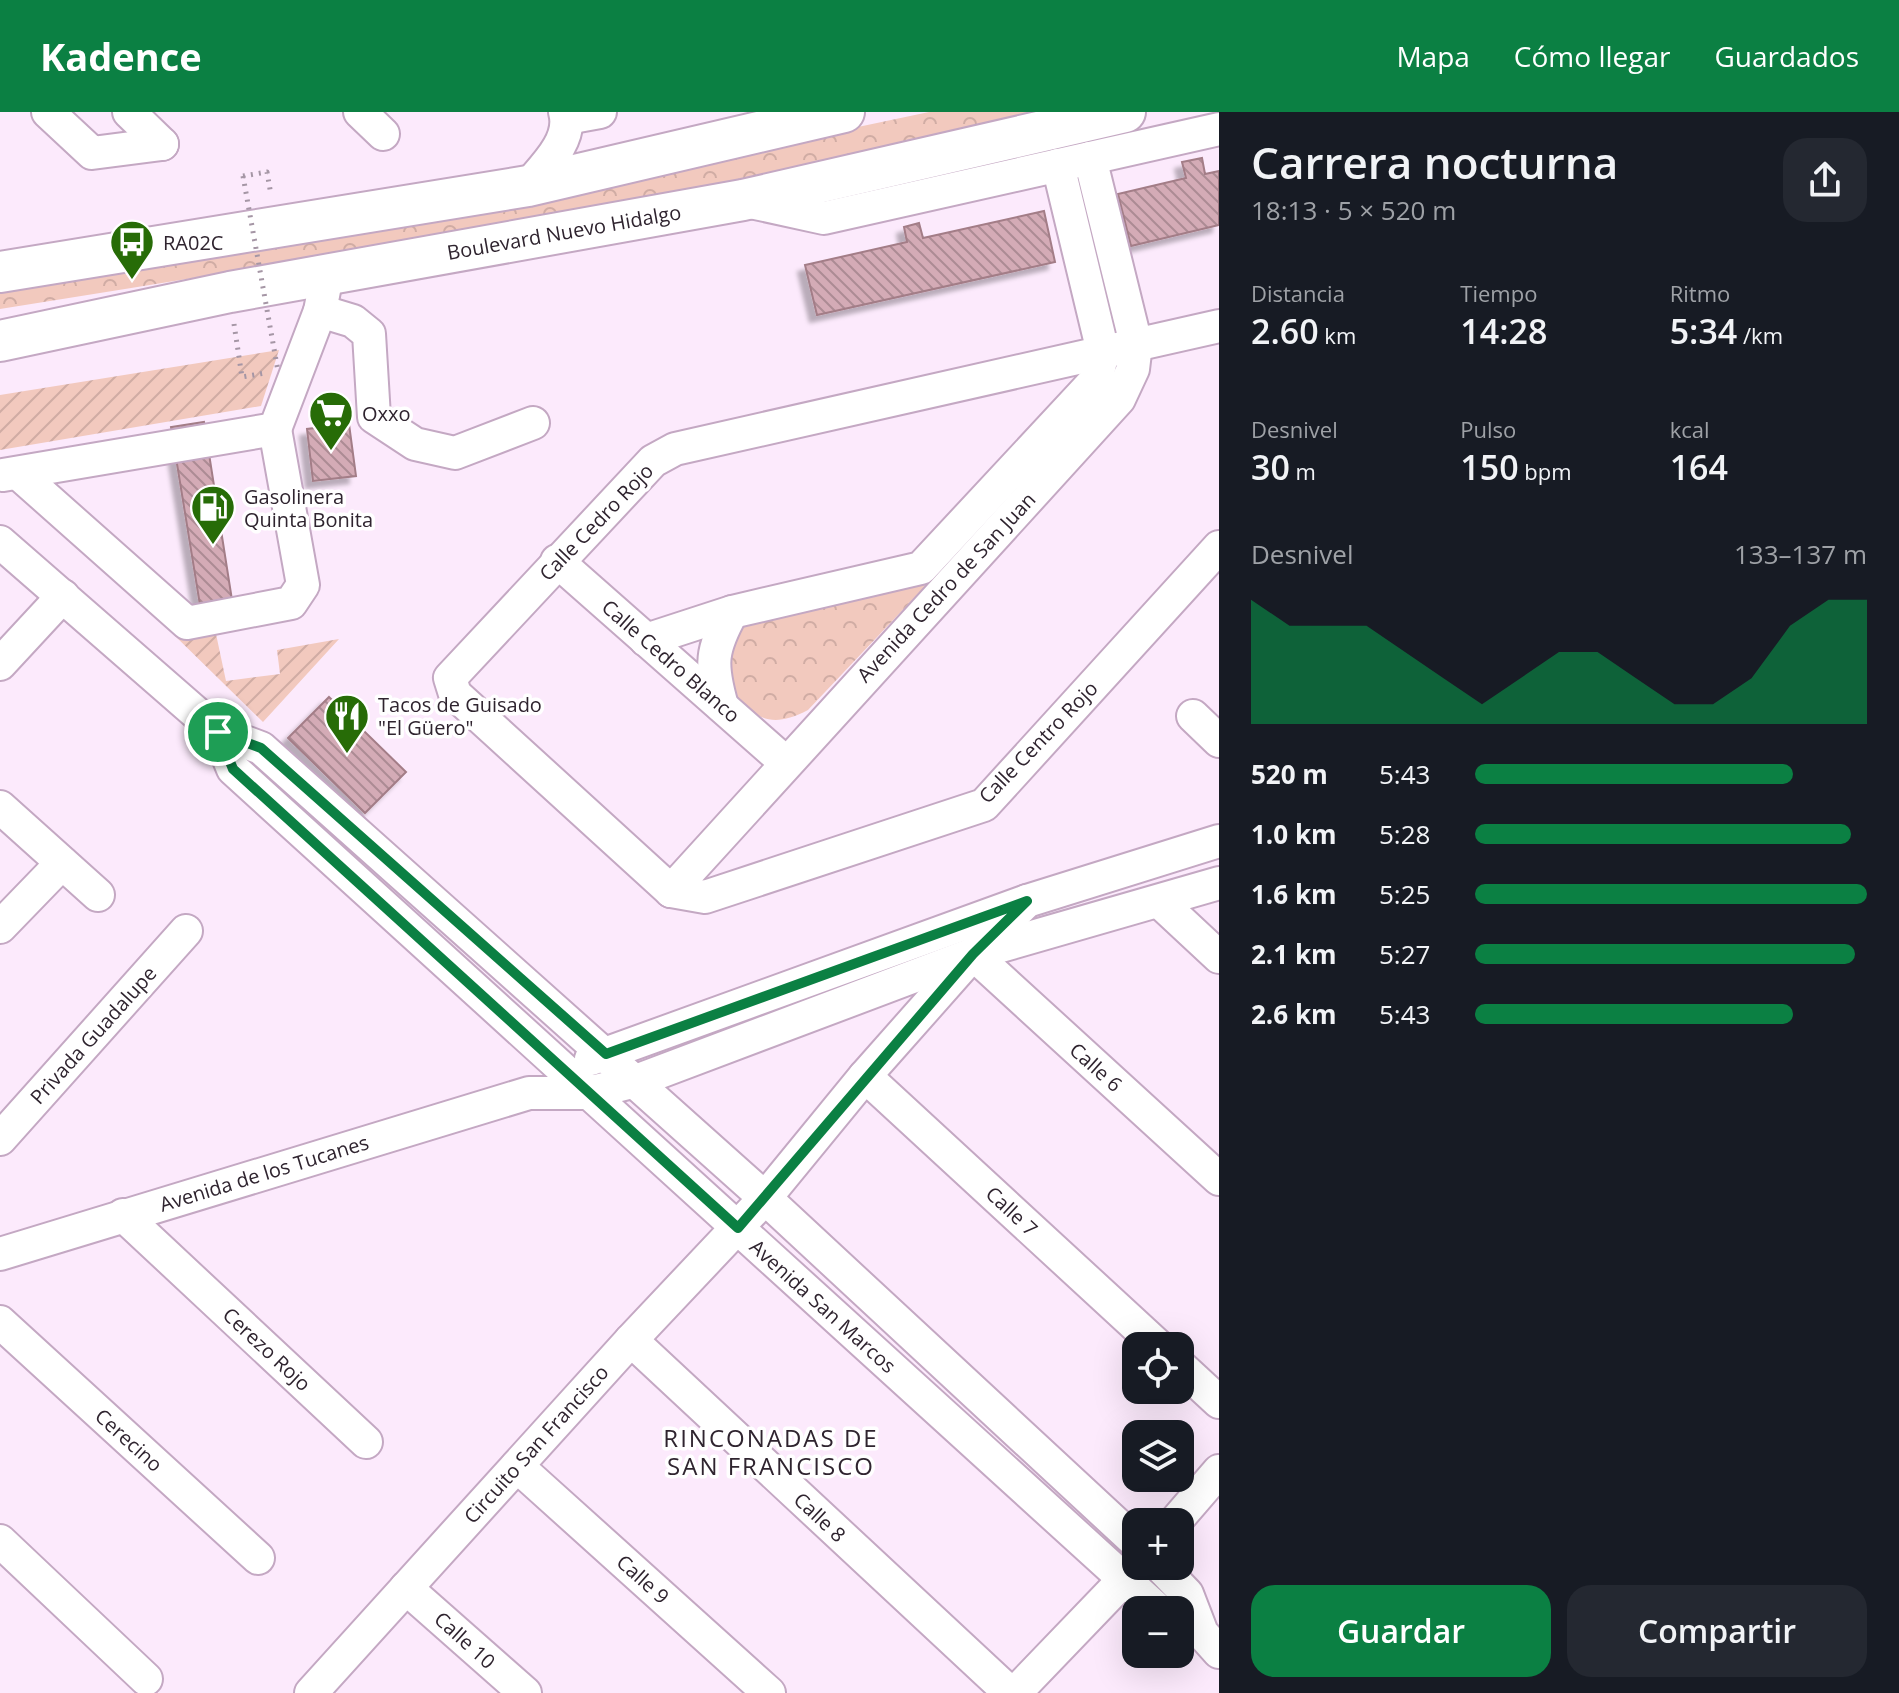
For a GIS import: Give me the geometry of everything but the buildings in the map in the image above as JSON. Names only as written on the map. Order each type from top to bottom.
[{"type":"main road","points":[[0,272],[528,186],[844,112]]},
{"type":"main road","name":"Boulevard Nuevo Hidalgo","points":[[0,341],[230,292],[324,293],[1125,112]]},
{"type":"street","points":[[48,112],[92,153],[162,144],[129,112]]},
{"type":"street","points":[[360,112],[383,134]]},
{"type":"street","points":[[528,186],[558,149],[566,115],[600,112]]},
{"type":"street","points":[[743,200],[824,218],[1219,129]]},
{"type":"street","name":"Avenida Cedro de San Juan","points":[[646,640],[732,612],[921,568],[1106,377],[1133,369],[1136,344],[1090,158]]},
{"type":"street","points":[[1058,165],[1106,377]]},
{"type":"street","points":[[9,474],[187,623],[291,603],[303,585],[275,429],[324,293],[369,334],[374,417],[415,444],[455,453],[533,423]]},
{"type":"street","name":"Calle Cedro Rojo","points":[[671,891],[455,694],[450,678],[653,461],[675,449],[1106,377],[1136,344],[1219,326]]},
{"type":"street","name":"Avenida Cedro de San Juan","points":[[671,891],[785,762],[1106,377]]},
{"type":"street","points":[[9,474],[275,429]]},
{"type":"street","name":"Avenida San Marcos","points":[[0,542],[218,732],[261,748],[765,1198],[1122,1529]]},
{"type":"street","name":"Calle Centro Rojo","points":[[671,891],[705,897],[984,805],[1219,547]]},
{"type":"street","name":"Calle Cedro Blanco","points":[[557,561],[785,762]]},
{"type":"street","points":[[0,664],[63,596]]},
{"type":"street","points":[[722,706],[712,673],[715,643],[732,612]]},
{"type":"street","points":[[1193,716],[1219,741]]},
{"type":"street","name":"Avenida San Marcos","points":[[218,732],[233,769],[738,1228],[1122,1566]]},
{"type":"street","points":[[0,807],[98,895]]},
{"type":"street","points":[[1027,901],[1219,841]]},
{"type":"street","points":[[0,927],[62,863]]},
{"type":"street","points":[[973,954],[1161,903],[1219,883]]},
{"type":"street","name":"Avenida de los Tucanes","points":[[529,1093],[562,1069],[1027,901]]},
{"type":"street","name":"Circuito San Francisco","points":[[311,1693],[631,1340],[738,1228],[865,1076],[973,954],[1027,901]]},
{"type":"street","points":[[1161,903],[1219,957]]},
{"type":"street","name":"Privada Guadalupe","points":[[0,1139],[186,931]]},
{"type":"street","name":"Avenida de los Tucanes","points":[[0,1254],[529,1093],[588,1093],[636,1081],[973,954]]},
{"type":"street","name":"Calle 6","points":[[973,954],[1219,1179]]},
{"type":"street","name":"Calle 7","points":[[865,1076],[1143,1332]]},
{"type":"street","name":"Cerezo Rojo","points":[[123,1215],[366,1442]]},
{"type":"street","name":"Cerecino","points":[[0,1322],[258,1558]]},
{"type":"street","name":"Calle 8","points":[[631,1340],[1012,1693]]},
{"type":"street","points":[[1194,1379],[1219,1402]]},
{"type":"street","name":"Calle 9","points":[[517,1466],[769,1693]]},
{"type":"street","points":[[1187,1508],[1219,1471]]},
{"type":"street","points":[[0,1541],[146,1679]]},
{"type":"street","points":[[1012,1693],[1123,1580]]},
{"type":"street","name":"Avenida San Marcos","points":[[1135,1580],[1147,1596]]},
{"type":"street","points":[[1169,1580],[1197,1625],[1219,1605]]},
{"type":"street","name":"Calle 10","points":[[406,1588],[525,1693]]},
{"type":"path","points":[[230,292],[242,377],[278,371],[243,176],[267,172]]},
{"type":"green space","points":[[929,112],[1058,112],[795,170],[531,221],[0,309],[0,291],[607,180]]},
{"type":"green space","points":[[279,350],[261,406],[0,450],[0,395]]},
{"type":"green space","points":[[70,533],[79,533],[188,640],[216,634],[226,681],[280,674],[277,650],[339,639],[263,722]]},
{"type":"green space","points":[[950,560],[808,710],[784,719],[766,719],[730,695],[730,643],[752,618]]},
{"type":"place","name":"RA02C","points":[[132,281]]},
{"type":"place","name":"Oxxo","points":[[331,452]]},
{"type":"place","name":"Gasolinera Quinta Bonita","points":[[213,546]]},
{"type":"place","name":"Tacos de Guisado \"El Güero\"","points":[[347,755]]},
{"type":"district","name":"RINCONADAS DE SAN FRANCISCO","points":[[771,1451]]},
{"type":"route","points":[[218,732],[261,748],[606,1054],[1027,901],[973,954],[865,1076],[738,1228],[233,769],[218,732]]}]
